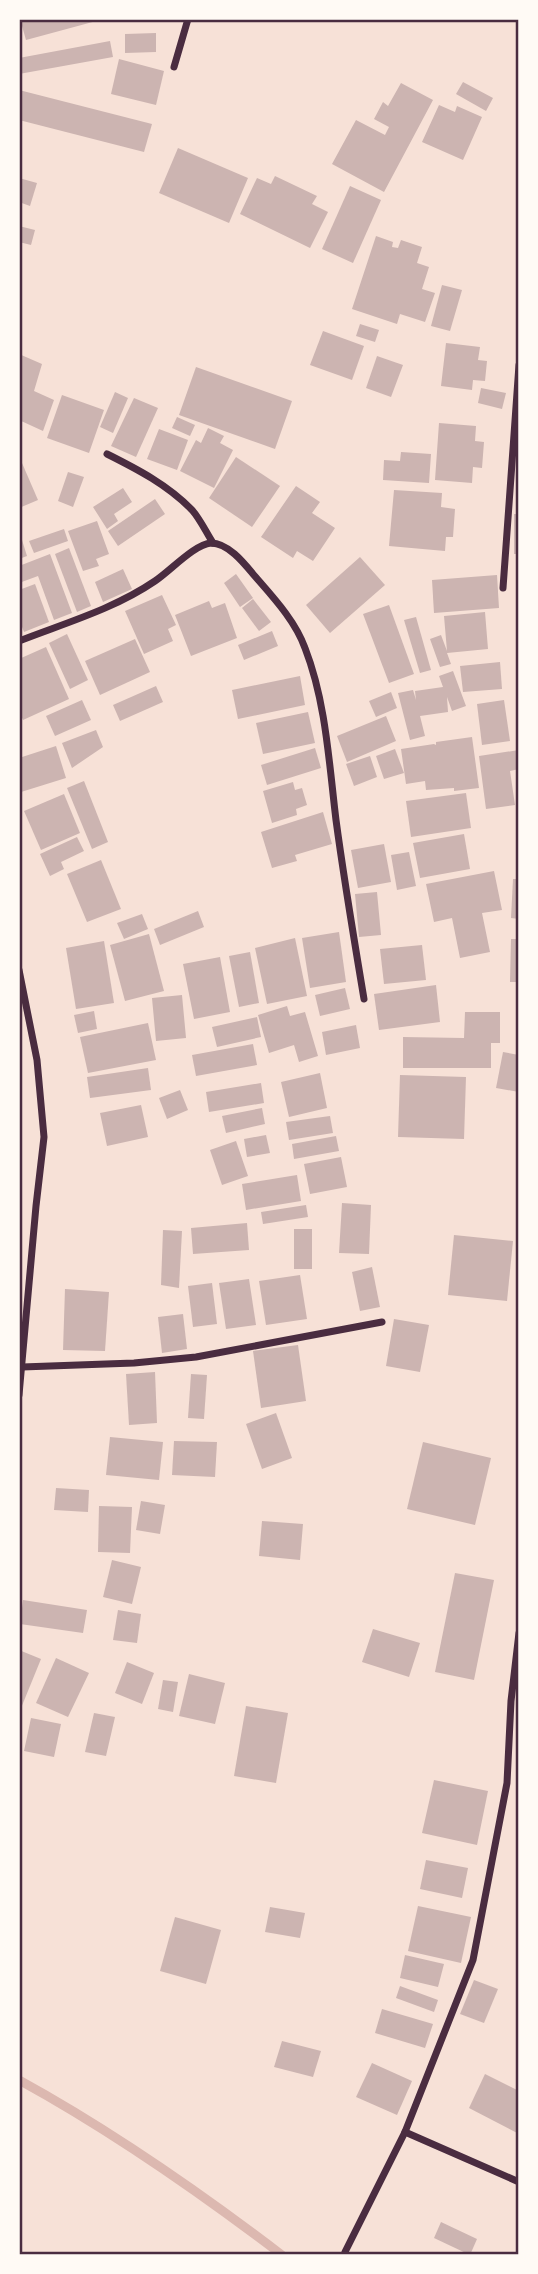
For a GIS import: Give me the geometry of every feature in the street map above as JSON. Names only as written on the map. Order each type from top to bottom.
[{"type":"street","points":[[174,67],[188,19]]},
{"type":"street","points":[[503,588],[519,365]]},
{"type":"street","points":[[107,454],[140,470],[194,512],[213,543],[231,552],[245,564],[284,610],[304,645],[320,705],[342,867],[364,999]]},
{"type":"street","points":[[19,642],[127,599],[163,576],[199,546],[213,543]]},
{"type":"street","points":[[19,970],[37,1060],[44,1137],[23,1303],[19,1395]]},
{"type":"street","points":[[22,1367],[134,1363],[196,1357],[382,1322]]},
{"type":"street","points":[[345,2252],[405,2132],[472,1960],[507,1783],[511,1701],[519,1633]]},
{"type":"street","points":[[405,2132],[519,2182]]},
{"type":"building","points":[[20,19],[100,19],[100,20],[26,40]]},
{"type":"building","points":[[156,33],[156,52],[125,53],[125,34]]},
{"type":"building","points":[[110,41],[113,57],[19,74],[19,58]]},
{"type":"building","points":[[119,59],[164,71],[156,105],[111,94]]},
{"type":"building","points":[[463,82],[493,98],[486,111],[456,94]]},
{"type":"building","points":[[401,83],[433,100],[384,192],[332,164],[356,120],[385,135],[389,127],[374,119],[383,102],[388,106]]},
{"type":"building","points":[[19,90],[152,124],[144,152],[19,120]]},
{"type":"building","points":[[439,105],[455,112],[457,106],[482,117],[463,160],[422,142]]},
{"type":"building","points":[[178,148],[248,178],[229,223],[159,193]]},
{"type":"building","points":[[275,176],[317,196],[312,204],[328,212],[310,248],[240,214],[257,178],[271,184]]},
{"type":"building","points":[[19,178],[37,183],[30,206],[19,202]]},
{"type":"building","points":[[350,186],[381,200],[353,263],[322,249]]},
{"type":"building","points":[[19,226],[35,230],[31,245],[19,242]]},
{"type":"building","points":[[376,236],[393,242],[392,247],[398,248],[401,240],[422,247],[417,263],[429,267],[422,289],[435,293],[425,322],[400,314],[397,324],[352,309]]},
{"type":"building","points":[[442,285],[462,290],[450,331],[431,326]]},
{"type":"building","points":[[360,324],[379,330],[375,342],[356,336]]},
{"type":"building","points":[[323,331],[364,346],[352,380],[310,365]]},
{"type":"building","points":[[446,343],[480,347],[478,360],[487,361],[485,381],[473,380],[472,390],[441,386]]},
{"type":"building","points":[[19,354],[42,364],[34,391],[54,400],[43,431],[19,420]]},
{"type":"building","points":[[377,356],[403,365],[391,397],[366,388]]},
{"type":"building","points":[[196,367],[292,401],[275,449],[179,415]]},
{"type":"building","points":[[481,388],[506,393],[502,409],[478,403]]},
{"type":"building","points":[[115,392],[128,398],[113,433],[100,427]]},
{"type":"building","points":[[62,395],[104,410],[89,453],[47,438]]},
{"type":"building","points":[[134,398],[158,408],[136,457],[111,446]]},
{"type":"building","points":[[177,417],[195,425],[190,436],[172,428]]},
{"type":"building","points":[[439,423],[476,426],[475,441],[484,442],[482,468],[473,467],[472,483],[435,480]]},
{"type":"building","points":[[208,428],[224,436],[220,443],[233,450],[214,488],[180,471],[196,440],[201,443]]},
{"type":"building","points":[[159,429],[188,440],[177,470],[147,459]]},
{"type":"building","points":[[401,452],[431,454],[429,483],[383,480],[384,460],[400,461]]},
{"type":"building","points":[[236,457],[280,486],[252,527],[209,498]]},
{"type":"building","points":[[22,463],[38,500],[19,508],[19,464]]},
{"type":"building","points":[[68,472],[84,477],[73,507],[58,501]]},
{"type":"building","points":[[296,486],[320,502],[312,513],[335,528],[313,561],[297,551],[293,558],[261,537]]},
{"type":"building","points":[[123,488],[132,502],[114,514],[118,521],[107,529],[93,507]]},
{"type":"building","points":[[394,490],[442,493],[441,507],[455,509],[453,537],[446,537],[445,551],[389,546]]},
{"type":"building","points":[[155,499],[165,514],[118,546],[108,531]]},
{"type":"building","points":[[514,514],[519,514],[519,554],[514,554]]},
{"type":"building","points":[[97,521],[109,554],[96,559],[99,566],[83,571],[68,531]]},
{"type":"building","points":[[64,529],[68,541],[34,553],[29,541]]},
{"type":"building","points":[[22,540],[27,556],[19,559],[19,541]]},
{"type":"building","points":[[69,548],[91,606],[77,612],[55,554]]},
{"type":"building","points":[[50,554],[72,613],[54,620],[38,576],[19,583],[19,566]]},
{"type":"building","points":[[360,557],[385,585],[330,633],[306,605]]},
{"type":"building","points":[[123,569],[132,589],[103,602],[95,582]]},
{"type":"building","points":[[236,574],[253,598],[240,607],[224,583]]},
{"type":"building","points":[[497,575],[499,608],[434,613],[432,580]]},
{"type":"building","points":[[35,584],[49,622],[24,632],[19,619],[19,590]]},
{"type":"building","points":[[162,595],[176,625],[168,629],[173,641],[144,654],[125,611]]},
{"type":"building","points":[[253,599],[271,622],[259,631],[242,608]]},
{"type":"building","points":[[209,601],[212,608],[225,603],[237,638],[191,656],[175,615]]},
{"type":"building","points":[[389,605],[414,674],[389,683],[363,614]]},
{"type":"building","points":[[485,612],[488,649],[447,653],[451,664],[440,667],[430,639],[441,635],[447,651],[444,616]]},
{"type":"building","points":[[416,617],[431,670],[420,673],[404,620]]},
{"type":"building","points":[[272,631],[278,646],[244,660],[238,645]]},
{"type":"building","points":[[67,634],[88,680],[70,689],[49,643]]},
{"type":"building","points":[[135,639],[150,672],[100,695],[85,661]]},
{"type":"building","points":[[46,647],[69,699],[23,720],[19,711],[19,659]]},
{"type":"building","points":[[500,662],[502,689],[463,692],[460,666]]},
{"type":"building","points":[[453,671],[466,706],[452,711],[447,697],[448,712],[420,716],[425,736],[410,740],[398,693],[413,690],[416,700],[415,691],[443,687],[439,676]]},
{"type":"building","points":[[300,676],[305,705],[238,719],[232,690]]},
{"type":"building","points":[[156,686],[163,702],[120,721],[113,705]]},
{"type":"building","points":[[391,692],[397,708],[376,717],[369,701]]},
{"type":"building","points":[[82,700],[91,720],[55,736],[46,716]]},
{"type":"building","points":[[504,700],[510,741],[482,745],[477,704]]},
{"type":"building","points":[[308,712],[315,743],[263,754],[256,723]]},
{"type":"building","points":[[386,716],[396,741],[347,762],[337,736]]},
{"type":"building","points":[[96,730],[103,747],[72,768],[62,743]]},
{"type":"building","points":[[472,737],[479,788],[426,790],[425,781],[406,784],[401,749]]},
{"type":"building","points":[[56,746],[66,778],[21,792],[19,758]]},
{"type":"building","points":[[315,748],[321,768],[267,785],[261,765]]},
{"type":"building","points":[[395,749],[404,773],[384,779],[376,756]]},
{"type":"building","points":[[519,750],[519,769],[510,771],[515,805],[486,809],[479,756]]},
{"type":"building","points":[[370,756],[377,777],[354,786],[346,764]]},
{"type":"building","points":[[84,781],[108,842],[92,849],[67,788]]},
{"type":"building","points":[[293,782],[295,790],[302,788],[307,805],[296,809],[297,815],[272,823],[263,791]]},
{"type":"building","points":[[466,793],[471,828],[411,837],[406,801]]},
{"type":"building","points":[[64,794],[80,833],[41,850],[24,811]]},
{"type":"building","points":[[323,812],[332,844],[295,855],[297,861],[272,868],[261,832]]},
{"type":"building","points":[[464,834],[470,869],[420,878],[413,843]]},
{"type":"building","points":[[77,837],[84,851],[61,862],[64,869],[50,876],[40,854]]},
{"type":"building","points":[[384,844],[391,882],[358,888],[351,850]]},
{"type":"building","points":[[409,852],[416,886],[397,890],[391,855]]},
{"type":"building","points":[[101,860],[121,909],[87,922],[67,874]]},
{"type":"building","points":[[494,871],[502,910],[482,913],[490,952],[460,958],[452,918],[434,922],[426,884]]},
{"type":"building","points":[[513,879],[519,879],[519,919],[511,918]]},
{"type":"building","points":[[377,892],[381,935],[359,937],[355,894]]},
{"type":"building","points":[[198,911],[204,927],[160,945],[154,929]]},
{"type":"building","points":[[142,914],[148,929],[124,939],[117,923]]},
{"type":"building","points":[[339,932],[346,982],[310,988],[302,938]]},
{"type":"building","points":[[149,934],[164,991],[125,1001],[110,945]]},
{"type":"building","points":[[295,938],[307,996],[267,1004],[255,948]]},
{"type":"building","points":[[511,939],[519,939],[519,982],[510,982]]},
{"type":"building","points":[[104,941],[114,1003],[76,1009],[66,948]]},
{"type":"building","points":[[422,945],[426,980],[384,984],[380,949]]},
{"type":"building","points":[[250,952],[259,1003],[239,1007],[229,956]]},
{"type":"building","points":[[220,957],[230,1012],[194,1019],[183,964]]},
{"type":"building","points":[[436,985],[440,1022],[379,1030],[374,994]]},
{"type":"building","points":[[345,988],[350,1009],[320,1016],[315,995]]},
{"type":"building","points":[[182,995],[186,1038],[156,1041],[152,998]]},
{"type":"building","points":[[287,1006],[290,1016],[305,1012],[318,1056],[299,1062],[294,1045],[269,1053],[258,1015]]},
{"type":"building","points":[[94,1011],[97,1029],[78,1033],[74,1015]]},
{"type":"building","points":[[465,1012],[500,1012],[500,1043],[491,1043],[491,1068],[403,1068],[403,1037],[464,1038]]},
{"type":"building","points":[[257,1017],[261,1037],[217,1047],[212,1027]]},
{"type":"building","points":[[148,1023],[156,1060],[88,1073],[80,1037]]},
{"type":"building","points":[[356,1025],[360,1048],[326,1055],[322,1032]]},
{"type":"building","points":[[253,1044],[257,1065],[196,1076],[192,1055]]},
{"type":"building","points":[[503,1052],[519,1055],[519,1092],[496,1088]]},
{"type":"building","points":[[148,1068],[151,1090],[90,1098],[87,1077]]},
{"type":"building","points":[[320,1073],[327,1108],[289,1117],[281,1082]]},
{"type":"building","points":[[400,1075],[466,1077],[464,1139],[398,1137]]},
{"type":"building","points":[[261,1083],[264,1103],[209,1112],[206,1092]]},
{"type":"building","points":[[180,1090],[188,1110],[167,1119],[159,1098]]},
{"type":"building","points":[[141,1105],[148,1137],[107,1146],[100,1113]]},
{"type":"building","points":[[262,1108],[265,1124],[226,1133],[222,1116]]},
{"type":"building","points":[[330,1116],[333,1133],[289,1140],[286,1122]]},
{"type":"building","points":[[266,1135],[270,1153],[247,1157],[244,1139]]},
{"type":"building","points":[[336,1136],[339,1151],[294,1159],[292,1144]]},
{"type":"building","points":[[236,1141],[248,1176],[222,1185],[210,1150]]},
{"type":"building","points":[[341,1157],[347,1187],[310,1194],[304,1164]]},
{"type":"building","points":[[297,1175],[301,1201],[246,1210],[242,1184]]},
{"type":"building","points":[[342,1203],[371,1205],[369,1254],[339,1253]]},
{"type":"building","points":[[306,1205],[308,1217],[263,1224],[261,1212]]},
{"type":"building","points":[[247,1223],[249,1250],[193,1254],[191,1228]]},
{"type":"building","points":[[294,1229],[312,1229],[312,1269],[294,1269]]},
{"type":"building","points":[[163,1230],[182,1231],[179,1288],[161,1285]]},
{"type":"building","points":[[454,1235],[513,1241],[507,1301],[448,1295]]},
{"type":"building","points":[[372,1267],[380,1307],[360,1311],[352,1272]]},
{"type":"building","points":[[300,1275],[307,1319],[266,1325],[259,1281]]},
{"type":"building","points":[[249,1279],[256,1325],[226,1329],[219,1283]]},
{"type":"building","points":[[212,1283],[217,1324],[193,1327],[188,1286]]},
{"type":"building","points":[[65,1289],[109,1292],[105,1351],[63,1350]]},
{"type":"building","points":[[183,1314],[187,1349],[162,1353],[158,1317]]},
{"type":"building","points":[[394,1319],[429,1325],[420,1372],[386,1366]]},
{"type":"building","points":[[298,1345],[306,1401],[261,1408],[253,1351]]},
{"type":"building","points":[[155,1372],[157,1423],[129,1425],[126,1374]]},
{"type":"building","points":[[191,1374],[207,1375],[204,1419],[188,1418]]},
{"type":"building","points":[[276,1413],[292,1458],[262,1469],[246,1424]]},
{"type":"building","points":[[110,1437],[163,1442],[159,1480],[106,1475]]},
{"type":"building","points":[[174,1441],[217,1442],[215,1477],[172,1475]]},
{"type":"building","points":[[423,1442],[491,1458],[475,1525],[407,1509]]},
{"type":"building","points":[[56,1488],[89,1490],[88,1512],[54,1510]]},
{"type":"building","points":[[141,1501],[165,1505],[160,1534],[136,1530]]},
{"type":"building","points":[[99,1506],[132,1507],[130,1553],[98,1552]]},
{"type":"building","points":[[262,1521],[303,1524],[300,1560],[259,1556]]},
{"type":"building","points":[[112,1560],[141,1567],[132,1604],[103,1597]]},
{"type":"building","points":[[455,1573],[494,1580],[474,1680],[435,1672]]},
{"type":"building","points":[[23,1600],[87,1610],[83,1633],[20,1624]]},
{"type":"building","points":[[118,1610],[141,1614],[137,1643],[113,1640]]},
{"type":"building","points":[[373,1629],[420,1643],[409,1677],[362,1662]]},
{"type":"building","points":[[19,1650],[41,1659],[19,1713]]},
{"type":"building","points":[[56,1658],[89,1673],[68,1717],[36,1703]]},
{"type":"building","points":[[127,1662],[154,1673],[142,1704],[115,1693]]},
{"type":"building","points":[[189,1674],[225,1683],[215,1724],[179,1716]]},
{"type":"building","points":[[163,1680],[178,1682],[173,1712],[158,1709]]},
{"type":"building","points":[[246,1706],[288,1713],[276,1783],[234,1776]]},
{"type":"building","points":[[94,1713],[115,1717],[106,1756],[85,1752]]},
{"type":"building","points":[[31,1718],[61,1724],[54,1757],[24,1751]]},
{"type":"building","points":[[434,1780],[488,1791],[477,1845],[422,1833]]},
{"type":"building","points":[[426,1860],[468,1868],[462,1898],[420,1889]]},
{"type":"building","points":[[418,1906],[471,1917],[461,1963],[408,1951]]},
{"type":"building","points":[[270,1907],[305,1913],[300,1938],[265,1932]]},
{"type":"building","points":[[175,1917],[221,1930],[206,1984],[160,1971]]},
{"type":"building","points":[[405,1955],[444,1964],[438,1987],[400,1978]]},
{"type":"building","points":[[474,1980],[498,1989],[484,2023],[460,2014]]},
{"type":"building","points":[[400,1986],[438,2000],[434,2012],[396,1998]]},
{"type":"building","points":[[382,2009],[433,2024],[425,2048],[375,2033]]},
{"type":"building","points":[[282,2041],[321,2051],[313,2077],[274,2067]]},
{"type":"building","points":[[372,2063],[412,2081],[397,2115],[356,2097]]},
{"type":"building","points":[[485,2074],[519,2091],[519,2134],[469,2108]]},
{"type":"building","points":[[441,2222],[477,2239],[470,2255],[434,2238]]},
{"type":"waterway","points":[[19,2080],[154,2163],[282,2255]]}]
